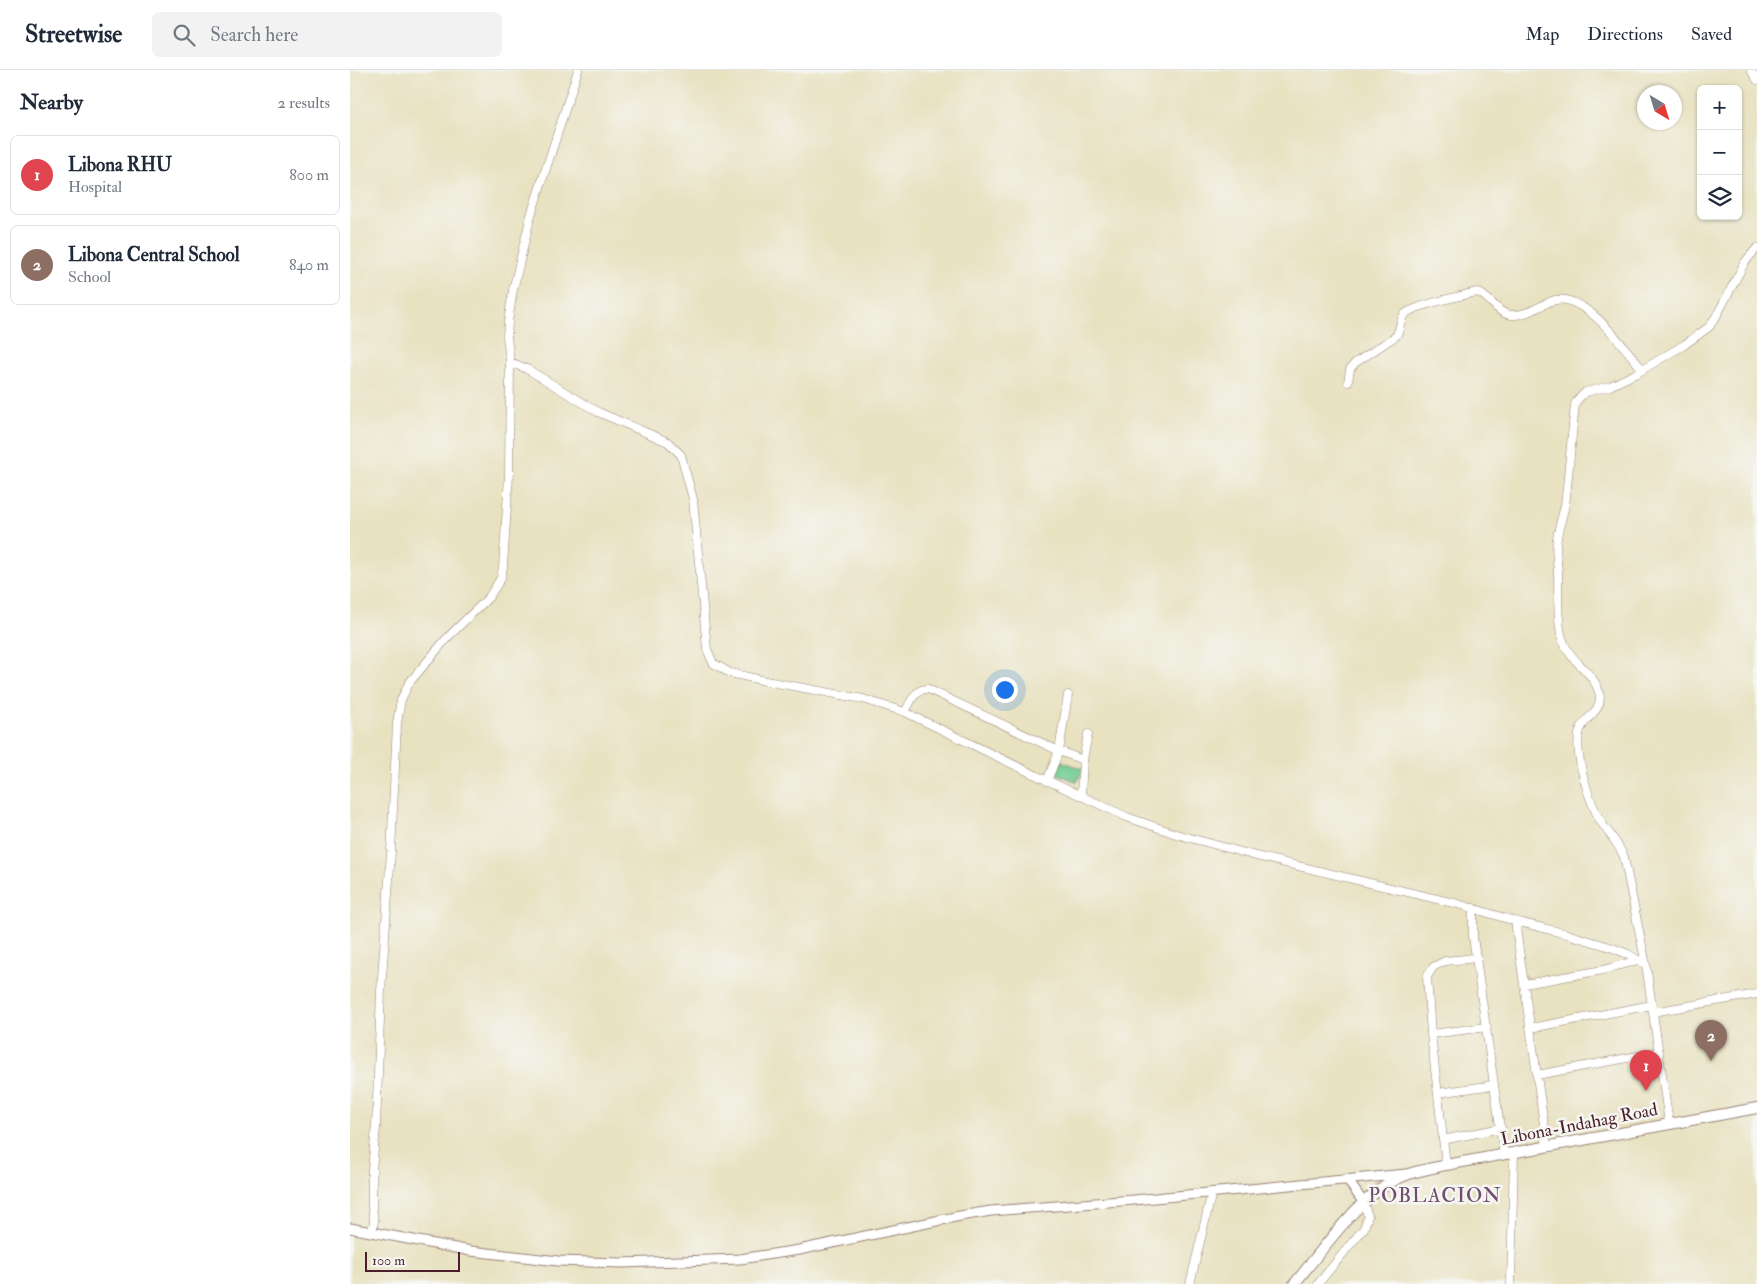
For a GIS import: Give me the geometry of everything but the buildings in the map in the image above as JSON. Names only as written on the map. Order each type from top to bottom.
[{"type":"main road","name":"Libona-Indahag Road","points":[[1298,1283],[1336,1233],[1364,1202],[1392,1182],[1408,1174],[1446,1165],[1757,1108]]},
{"type":"street","points":[[372,1233],[374,1221],[372,1169],[376,1128],[381,992],[391,852],[397,722],[401,700],[409,683],[459,625],[490,597],[501,578],[504,567],[509,476],[510,362],[507,337],[508,322],[513,290],[524,244],[546,166],[578,70]]},
{"type":"street","points":[[1751,70],[1757,80]]},
{"type":"street","points":[[1669,1123],[1646,965],[1624,857],[1598,816],[1588,790],[1582,764],[1579,734],[1583,725],[1597,710],[1600,693],[1594,682],[1566,649],[1562,638],[1556,546],[1558,529],[1564,511],[1575,404],[1578,399],[1586,392],[1610,386],[1643,370],[1709,327],[1717,315],[1740,268],[1757,248]]},
{"type":"street","points":[[1348,382],[1350,369],[1355,363],[1396,336],[1401,320],[1406,313],[1477,292],[1503,312],[1512,315],[1527,312],[1556,300],[1574,302],[1598,319],[1643,370]]},
{"type":"street","points":[[510,362],[527,369],[598,412],[668,442],[678,450],[683,461],[693,499],[706,643],[713,663],[730,673],[766,682],[863,699],[905,712],[1047,781],[1127,817],[1176,834],[1256,856],[1473,908],[1515,921],[1576,936],[1610,947],[1646,965]]},
{"type":"street","points":[[905,712],[917,692],[921,689],[928,689],[1059,751],[1083,760]]},
{"type":"street","points":[[1047,781],[1059,751],[1068,694]]},
{"type":"street","points":[[1081,796],[1083,760],[1088,734]]},
{"type":"street","points":[[1473,908],[1472,926],[1494,1085],[1501,1128],[1509,1154],[1511,1284]]},
{"type":"street","points":[[1515,921],[1547,1146]]},
{"type":"street","points":[[1446,1165],[1427,982],[1428,973],[1433,967],[1445,961],[1477,958]]},
{"type":"street","points":[[1525,984],[1603,970],[1638,960]]},
{"type":"street","points":[[1531,1028],[1757,994]]},
{"type":"street","points":[[1432,1034],[1487,1027]]},
{"type":"street","points":[[1537,1075],[1659,1052]]},
{"type":"street","points":[[1438,1093],[1494,1085]]},
{"type":"street","points":[[1443,1140],[1501,1128]]},
{"type":"street","points":[[350,1228],[471,1250],[558,1261],[621,1263],[740,1258],[799,1250],[991,1211],[1408,1174]]},
{"type":"street","points":[[1318,1284],[1364,1228],[1368,1216],[1364,1202],[1346,1179]]},
{"type":"street","points":[[1190,1284],[1212,1192]]},
{"type":"green space","points":[[1061,761],[1083,769],[1077,782],[1056,773]]},
{"type":"place","name":"Libona Central School","points":[[1711,1061]]},
{"type":"place","name":"Libona RHU","points":[[1646,1091]]},
{"type":"district","name":"POBLACION","points":[[1435,1195]]}]
